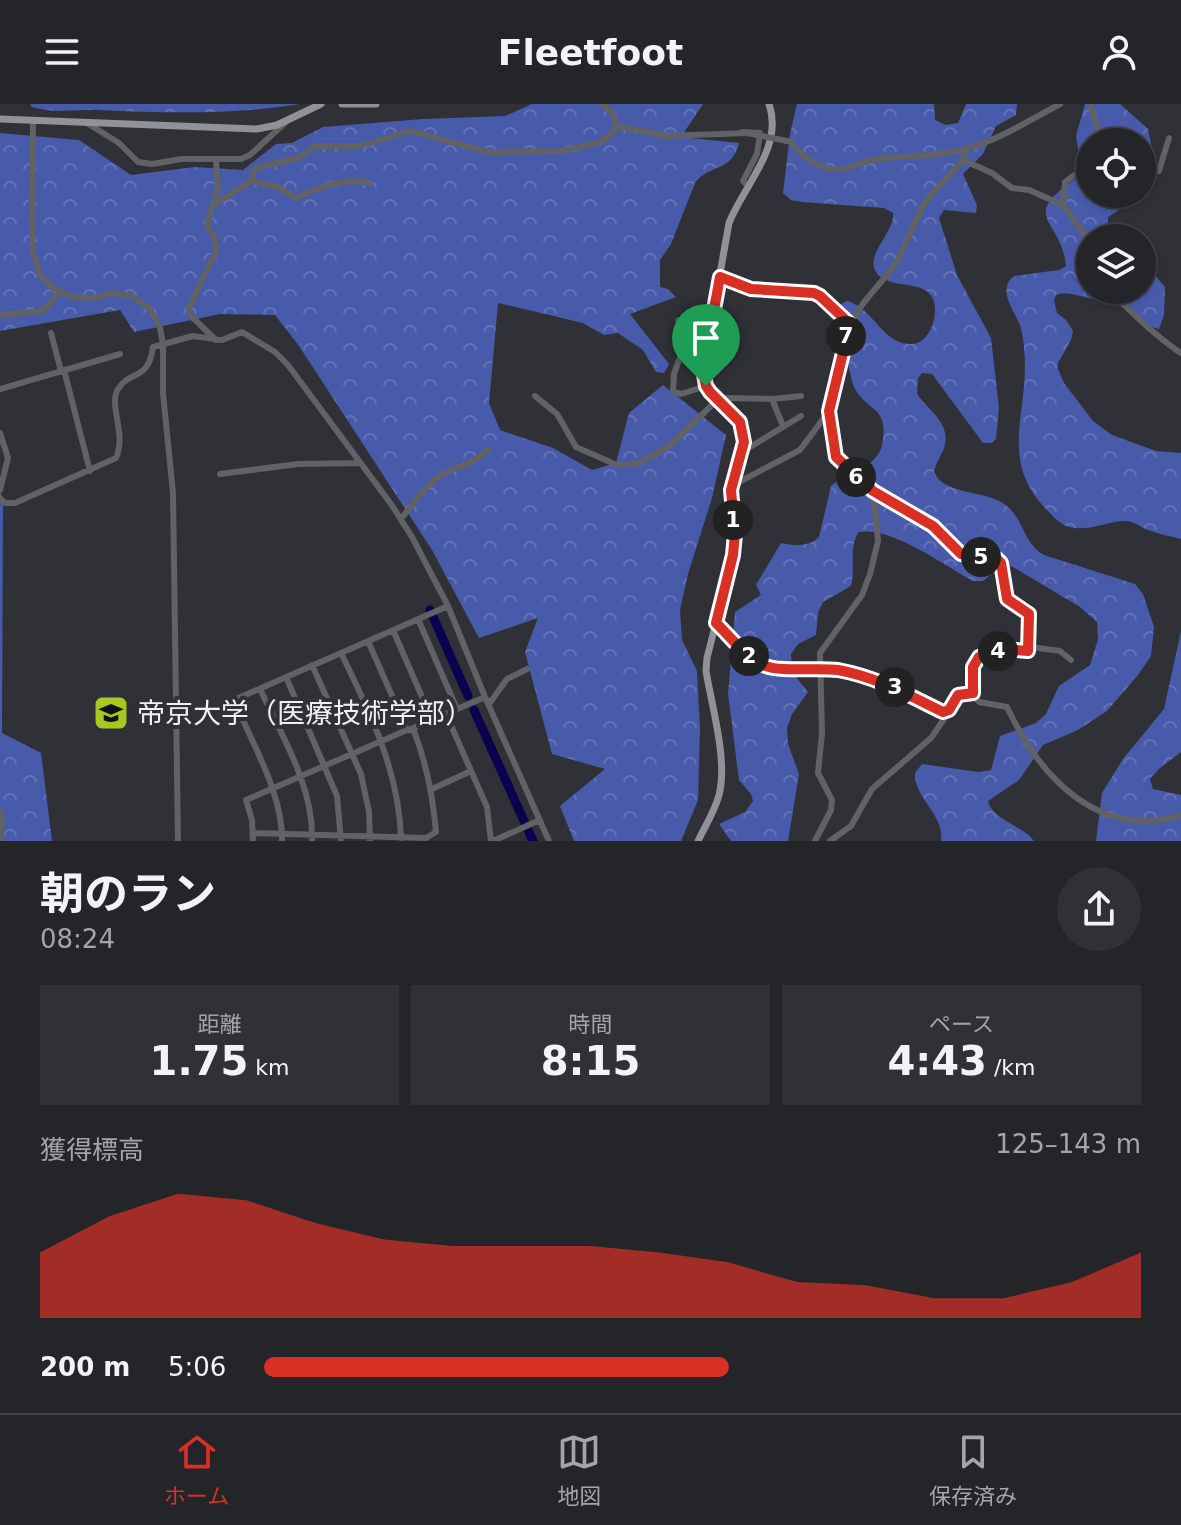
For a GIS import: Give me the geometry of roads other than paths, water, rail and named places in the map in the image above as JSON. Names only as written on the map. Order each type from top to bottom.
[{"type":"main road","points":[[0,119],[267,129],[321,104]]},
{"type":"main road","points":[[342,104],[376,104]]},
{"type":"main road","points":[[698,841],[715,806],[721,784],[722,764],[706,671],[733,555],[735,534],[731,490],[742,452],[744,431],[740,422],[706,386],[704,358],[729,223],[768,151],[773,114],[769,104]]},
{"type":"street","points":[[211,206],[251,181],[256,168],[298,158],[316,146],[361,146],[410,131],[489,152],[541,153],[601,142],[610,137],[616,126],[613,114],[603,104]]},
{"type":"street","points":[[616,126],[667,136],[744,133],[787,141],[827,169],[837,170],[875,160],[967,149],[1060,104]]},
{"type":"street","points":[[1091,104],[1098,128]]},
{"type":"street","points":[[87,123],[119,143],[138,162],[152,164],[181,159],[234,160],[250,155],[289,119]]},
{"type":"street","points":[[33,120],[33,258],[46,282],[72,297],[93,298],[112,293],[131,296],[144,303],[156,317],[163,344],[163,393],[173,493],[178,841]]},
{"type":"street","points":[[744,133],[748,130],[760,133],[757,154],[743,181],[748,186]]},
{"type":"street","points":[[1156,170],[1159,171],[1169,138]]},
{"type":"street","points":[[967,149],[963,160],[928,199],[895,263],[856,311],[850,324],[829,411],[836,457],[873,491],[933,526],[961,554],[997,559],[1001,563],[1007,599],[1029,614],[1028,651]]},
{"type":"street","points":[[216,160],[218,188],[207,225],[215,239],[216,251],[189,308],[191,316],[216,340]]},
{"type":"street","points":[[963,160],[992,173],[1012,188],[1029,190],[1063,205],[1077,224]]},
{"type":"street","points":[[1063,205],[1065,182],[1076,174]]},
{"type":"street","points":[[251,181],[267,183],[297,198],[331,184],[347,181],[370,183]]},
{"type":"street","points":[[720,277],[751,289],[814,293],[850,324]]},
{"type":"street","points":[[0,315],[43,311],[60,292]]},
{"type":"street","points":[[1123,304],[1181,353]]},
{"type":"street","points":[[678,320],[686,341],[674,374],[673,392],[681,394],[706,386]]},
{"type":"street","points":[[0,498],[5,503],[15,503],[116,458],[120,430],[115,401],[118,389],[145,370],[153,347],[193,336],[216,340],[242,332],[276,353],[401,519],[448,606],[549,841]]},
{"type":"street","points":[[51,333],[90,471]]},
{"type":"street","points":[[0,389],[120,354]]},
{"type":"street","points":[[535,396],[557,414],[576,447],[617,465],[641,462],[671,445],[727,398],[801,396]]},
{"type":"street","points":[[772,399],[783,426]]},
{"type":"street","points":[[731,490],[741,481],[800,450],[829,411]]},
{"type":"street","points":[[742,452],[801,416]]},
{"type":"street","points":[[0,433],[8,458],[0,490]]},
{"type":"street","points":[[401,519],[427,486],[447,472],[470,464],[488,450]]},
{"type":"street","points":[[220,474],[298,464],[360,463]]},
{"type":"street","points":[[815,841],[831,810],[832,800],[818,773],[823,695],[820,653],[862,595],[874,562],[878,541],[873,491]]},
{"type":"street","points":[[282,837],[282,816],[273,789],[234,700],[448,606]]},
{"type":"street","points":[[418,619],[457,709]]},
{"type":"street","points":[[716,623],[763,665],[819,667],[868,677],[943,712],[949,710]]},
{"type":"street","points":[[393,630],[432,720]]},
{"type":"street","points":[[368,641],[409,730],[422,751],[432,789],[436,832],[426,838],[400,839],[253,837],[246,800],[326,767],[353,754],[409,730],[485,697]]},
{"type":"street","points":[[1071,660],[1060,651],[1031,647],[1028,651],[1005,649],[979,657],[973,667],[973,693],[979,702],[1007,707],[1038,760],[1082,806],[1119,820],[1148,823],[1181,815]]},
{"type":"street","points":[[341,653],[381,742],[399,800],[400,839]]},
{"type":"street","points":[[312,665],[353,754],[366,791],[370,838]]},
{"type":"street","points":[[489,704],[507,679],[527,669]]},
{"type":"street","points":[[286,677],[337,796],[341,838]]},
{"type":"street","points":[[260,689],[300,778],[312,816],[312,838]]},
{"type":"street","points":[[830,841],[851,826],[872,789],[920,749],[958,695],[973,693]]},
{"type":"street","points":[[446,714],[487,807],[492,841],[540,820]]},
{"type":"street","points":[[432,789],[471,771]]},
{"type":"street","points":[[0,811],[0,841]]},
{"type":"street","points":[[513,832],[516,841]]},
{"type":"waterway","points":[[430,610],[468,696]]},
{"type":"waterway","points":[[474,710],[533,841]]},
{"type":"place","name":"帝京大学（医療技術学部）","points":[[111,713]]}]
